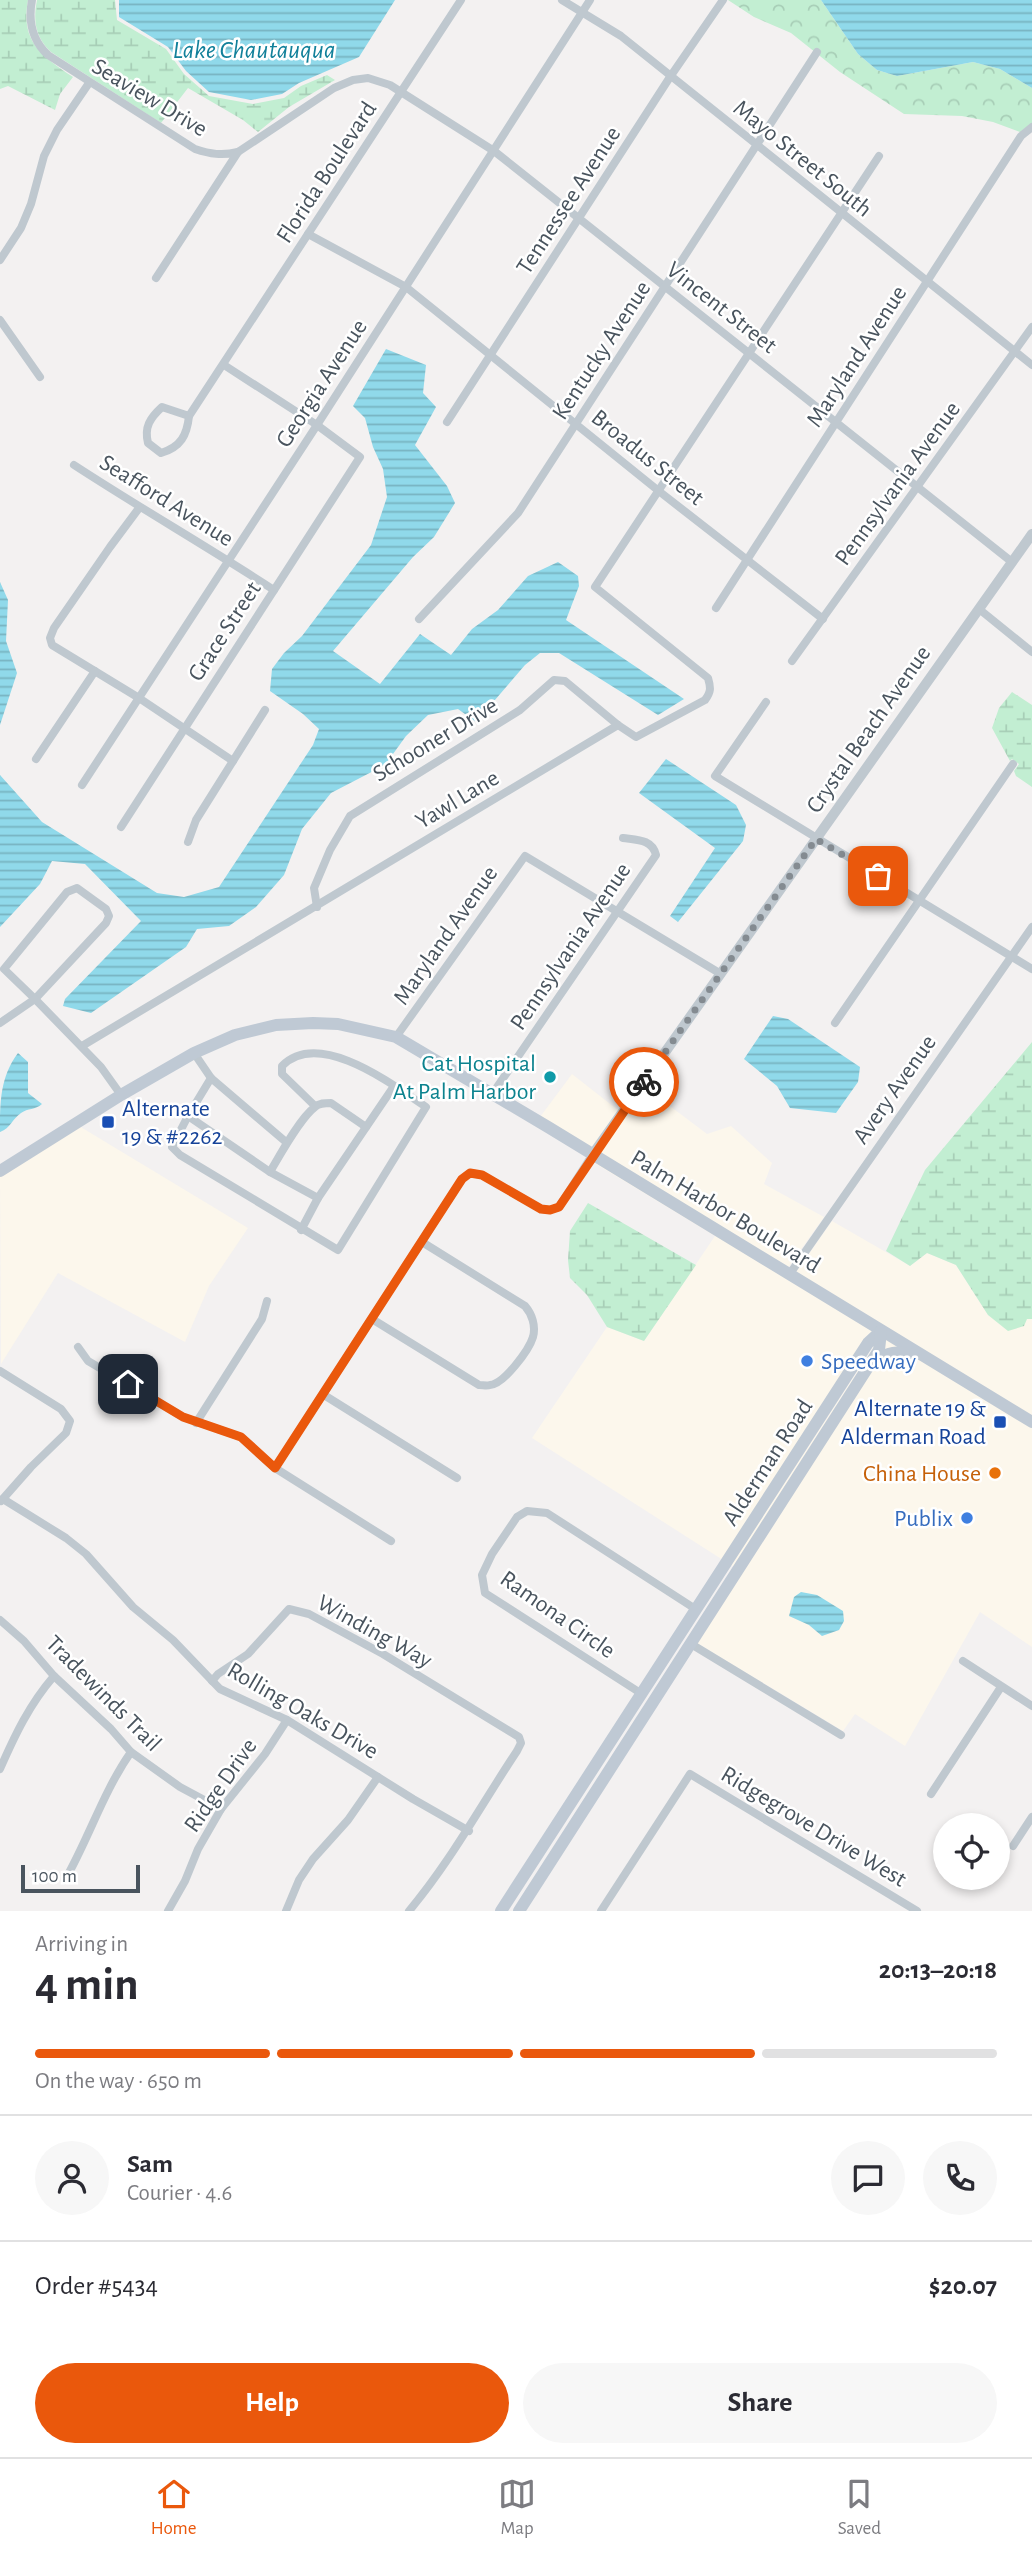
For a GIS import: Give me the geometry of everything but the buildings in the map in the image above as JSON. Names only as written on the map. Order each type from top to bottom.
[{"type":"main road","name":"Palm Harbor Boulevard","points":[[121,1095],[194,1053],[235,1034],[258,1028],[298,1023],[338,1024],[396,1037],[493,1093],[1032,1422]]},
{"type":"main road","points":[[0,1171],[121,1095]]},
{"type":"main road","name":"Alderman Road","points":[[519,1911],[880,1350],[881,1331]]},
{"type":"main road","name":"Alderman Road","points":[[501,1911],[868,1343],[881,1331]]},
{"type":"main road","points":[[867,1369],[883,1355],[890,1353],[900,1352],[929,1360]]},
{"type":"street","name":"Seaview Drive","points":[[32,0],[29,16],[38,46],[48,55],[195,149],[224,155],[237,152]]},
{"type":"street","name":"Florida Boulevard","points":[[189,416],[461,0]]},
{"type":"street","name":"Mayo Street South","points":[[562,0],[621,36],[1032,365]]},
{"type":"street","name":"Georgia Avenue","points":[[82,785],[590,0]]},
{"type":"street","name":"Tennessee Avenue","points":[[447,422],[670,76],[723,0]]},
{"type":"street","name":"Kentucky Avenue","points":[[419,619],[518,513],[817,52]]},
{"type":"street","points":[[156,278],[237,152],[334,88],[353,80],[368,78],[381,81],[401,92]]},
{"type":"street","points":[[0,260],[21,228],[31,204],[44,156],[57,130],[89,83]]},
{"type":"street","name":"Vincent Street","points":[[401,92],[494,150],[1012,562]]},
{"type":"street","name":"Maryland Avenue","points":[[716,608],[1021,136],[1032,127]]},
{"type":"street","points":[[618,725],[636,737],[705,700],[711,687],[708,678],[595,589],[596,585],[660,492],[879,156]]},
{"type":"street","name":"Broadus Street","points":[[308,234],[406,287],[822,619]]},
{"type":"street","points":[[0,320],[40,377]]},
{"type":"street","name":"Pennsylvania Avenue","points":[[792,661],[1032,327]]},
{"type":"street","points":[[224,365],[317,425]]},
{"type":"street","points":[[162,407],[189,416],[186,433],[172,450],[161,453],[148,443],[145,431],[152,416],[162,407]]},
{"type":"street","name":"Grace Street","points":[[121,827],[360,457],[317,425]]},
{"type":"street","name":"Seafford Avenue","points":[[74,465],[274,590]]},
{"type":"street","points":[[139,508],[54,628],[52,645],[139,698],[233,761]]},
{"type":"street","name":"Crystal Beach Avenue","points":[[593,1154],[1032,534]]},
{"type":"street","points":[[979,609],[1032,652]]},
{"type":"street","points":[[36,759],[95,671]]},
{"type":"street","name":"Schooner Drive","points":[[317,907],[314,888],[342,825],[350,816],[520,710],[554,680],[565,681],[618,725]]},
{"type":"street","points":[[766,702],[715,776],[1032,969]]},
{"type":"street","points":[[188,842],[196,820],[265,710]]},
{"type":"street","name":"Yawl Lane","points":[[82,1046],[618,725]]},
{"type":"street","points":[[835,1023],[1013,764]]},
{"type":"street","name":"Pennsylvania Avenue","points":[[493,1093],[656,855],[654,848],[647,841],[623,838]]},
{"type":"street","name":"Maryland Avenue","points":[[396,1037],[525,856],[618,911]]},
{"type":"street","points":[[0,1023],[35,999],[106,923],[109,916],[106,909],[83,891],[77,888],[67,892],[5,969],[35,999],[82,1046],[121,1095]]},
{"type":"street","points":[[618,911],[721,974]]},
{"type":"street","name":"Avery Avenue","points":[[789,1275],[1032,927]]},
{"type":"street","points":[[194,1053],[211,1078],[286,1142]]},
{"type":"street","points":[[211,1078],[173,1147],[180,1156],[338,1250],[426,1107],[356,1064],[324,1054],[300,1054],[282,1066],[282,1074],[315,1106]]},
{"type":"street","points":[[301,1230],[318,1198],[394,1086]]},
{"type":"street","points":[[270,1172],[286,1142],[315,1106],[324,1102],[331,1103],[366,1127]]},
{"type":"street","points":[[188,1116],[270,1172],[318,1198]]},
{"type":"street","points":[[275,1468],[462,1179],[470,1173],[482,1175],[541,1209],[550,1210],[559,1207],[593,1154]]},
{"type":"street","points":[[372,1319],[479,1385],[489,1386],[498,1382],[514,1366],[533,1336],[533,1319],[530,1312],[525,1306],[422,1242]]},
{"type":"street","points":[[197,1423],[262,1319],[267,1301]]},
{"type":"street","points":[[78,1347],[88,1361],[183,1417],[241,1437],[275,1468],[391,1542]]},
{"type":"street","points":[[0,1371],[61,1409],[69,1421],[66,1433],[1,1501]]},
{"type":"street","points":[[324,1395],[457,1478]]},
{"type":"street","name":"Rolling Oaks Drive","points":[[1,1501],[66,1538],[86,1554],[133,1607],[173,1640],[220,1689],[288,1720],[469,1830]]},
{"type":"street","name":"Ramona Circle","points":[[642,1694],[485,1593],[482,1575],[492,1554],[517,1517],[527,1511],[547,1513],[697,1611]]},
{"type":"street","name":"Winding Way","points":[[212,1681],[248,1654],[289,1609],[309,1615],[374,1649],[519,1737],[521,1743],[517,1751],[469,1830]]},
{"type":"street","name":"Tradewinds Trail","points":[[0,1620],[24,1641],[54,1676],[111,1729],[131,1752],[180,1787],[221,1809]]},
{"type":"street","points":[[691,1644],[841,1735]]},
{"type":"street","points":[[963,1661],[1032,1706]]},
{"type":"street","points":[[0,1769],[19,1724],[36,1697],[54,1676]]},
{"type":"street","points":[[931,1794],[1001,1687]]},
{"type":"street","name":"Ridge Drive","points":[[168,1911],[221,1809],[288,1720]]},
{"type":"street","points":[[65,1880],[79,1856],[113,1778],[131,1752]]},
{"type":"street","name":"Ridgegrove Drive West","points":[[601,1911],[690,1774],[918,1911]]},
{"type":"street","points":[[286,1911],[299,1880],[313,1859],[348,1820],[378,1777]]},
{"type":"street","points":[[1013,1846],[1032,1816]]},
{"type":"street","points":[[409,1911],[437,1877],[469,1830]]},
{"type":"shaded area","points":[[572,1074],[618,1110],[591,1149],[540,1117]]},
{"type":"shaded area","points":[[654,1094],[707,1134],[731,1126],[772,1163],[764,1184],[824,1217],[787,1269],[599,1153],[628,1113]]},
{"type":"shaded area","points":[[79,1126],[248,1228],[209,1286],[185,1342],[58,1273],[1,1364],[0,1176]]},
{"type":"shaded area","points":[[594,1160],[874,1332],[723,1560],[532,1438],[607,1327],[644,1341],[715,1236],[596,1164]]},
{"type":"shaded area","points":[[832,1221],[910,1266],[927,1253],[956,1265],[988,1315],[1032,1319],[1032,1417],[795,1274]]},
{"type":"shaded area","points":[[885,1338],[1032,1427],[1032,1647],[980,1612],[905,1746],[855,1714],[843,1731],[697,1643],[883,1352]],"holes":[[[817,1595],[831,1605],[844,1621],[839,1630],[822,1636],[809,1625]]]},
{"type":"shaded area","points":[[876,1343],[875,1348],[735,1568],[731,1565]]},
{"type":"green space","points":[[0,0],[28,0],[27,27],[36,46],[73,77],[60,94],[55,110],[8,86],[0,89]]},
{"type":"green space","points":[[37,0],[115,0],[117,20],[166,49],[184,74],[209,96],[253,104],[284,98],[301,86],[327,75],[335,80],[289,107],[258,132],[243,120],[188,88],[161,123],[51,52],[36,28]]},
{"type":"green space","points":[[728,0],[821,0],[858,54],[877,70],[897,76],[973,62],[1000,69],[1032,88],[1032,123],[1020,132],[993,122],[962,116],[904,114],[840,72],[791,33],[754,17]]},
{"type":"green space","points":[[1012,692],[1032,705],[1032,787],[1016,776],[1014,771],[1019,764],[1012,759],[1010,761],[992,728],[999,708]]},
{"type":"green space","points":[[1032,1042],[1032,1319],[1027,1319],[1024,1326],[1008,1331],[988,1315],[956,1265],[927,1253],[910,1266],[886,1251],[925,1170]]},
{"type":"green space","points":[[588,1203],[696,1265],[644,1341],[607,1327],[587,1295],[570,1278],[570,1231]]},
{"type":"water","name":"Lake Chautauqua","points":[[119,0],[395,0],[359,57],[299,83],[282,94],[251,100],[209,92],[186,71],[168,47],[119,17]]},
{"type":"water","points":[[821,0],[1032,0],[1032,88],[1000,69],[973,62],[897,76],[877,70],[858,54]]},
{"type":"water","points":[[386,349],[426,365],[423,393],[436,407],[415,445],[447,486],[455,503],[434,537],[413,557],[333,651],[380,684],[420,634],[451,655],[472,629],[498,610],[528,576],[558,562],[578,576],[579,586],[566,620],[684,699],[658,715],[559,653],[540,653],[525,665],[476,722],[458,709],[428,715],[406,736],[385,765],[331,793],[302,829],[284,875],[256,907],[229,926],[197,929],[186,947],[91,1013],[63,1006],[65,999],[141,921],[85,864],[52,861],[40,884],[0,927],[0,775],[42,822],[157,893],[184,897],[219,887],[313,745],[319,729],[270,691],[272,669],[302,636],[371,545],[387,497],[383,469],[373,447],[365,418],[353,406]]},
{"type":"water","points":[[0,582],[8,600],[6,641],[17,673],[0,725]]},
{"type":"water","points":[[666,759],[736,805],[746,825],[743,841],[678,922],[670,916],[715,848],[639,793]]},
{"type":"water","points":[[773,1016],[788,1019],[860,1067],[858,1082],[836,1113],[790,1108],[777,1086],[744,1059]]},
{"type":"water","points":[[18,1053],[28,1062],[28,1093],[42,1104],[21,1113],[0,1132],[4,1081]]},
{"type":"water","points":[[801,1592],[817,1595],[843,1611],[844,1621],[839,1630],[822,1636],[809,1625],[789,1616],[794,1597]]},
{"type":"way so far","points":[[644,1082],[816,839],[878,876]]},
{"type":"place","name":"Cat Hospital At Palm Harbor","points":[[550,1077]]},
{"type":"place","name":"Alternate 19 & #2262","points":[[108,1122]]},
{"type":"place","name":"Speedway","points":[[807,1361]]},
{"type":"place","name":"Alternate 19 & Alderman Road","points":[[1000,1422]]},
{"type":"place","name":"China House","points":[[995,1473]]},
{"type":"place","name":"Publix","points":[[967,1518]]},
{"type":"route","points":[[128,1384],[183,1417],[241,1437],[275,1468],[462,1179],[470,1173],[482,1175],[541,1209],[559,1207],[644,1082]]}]
